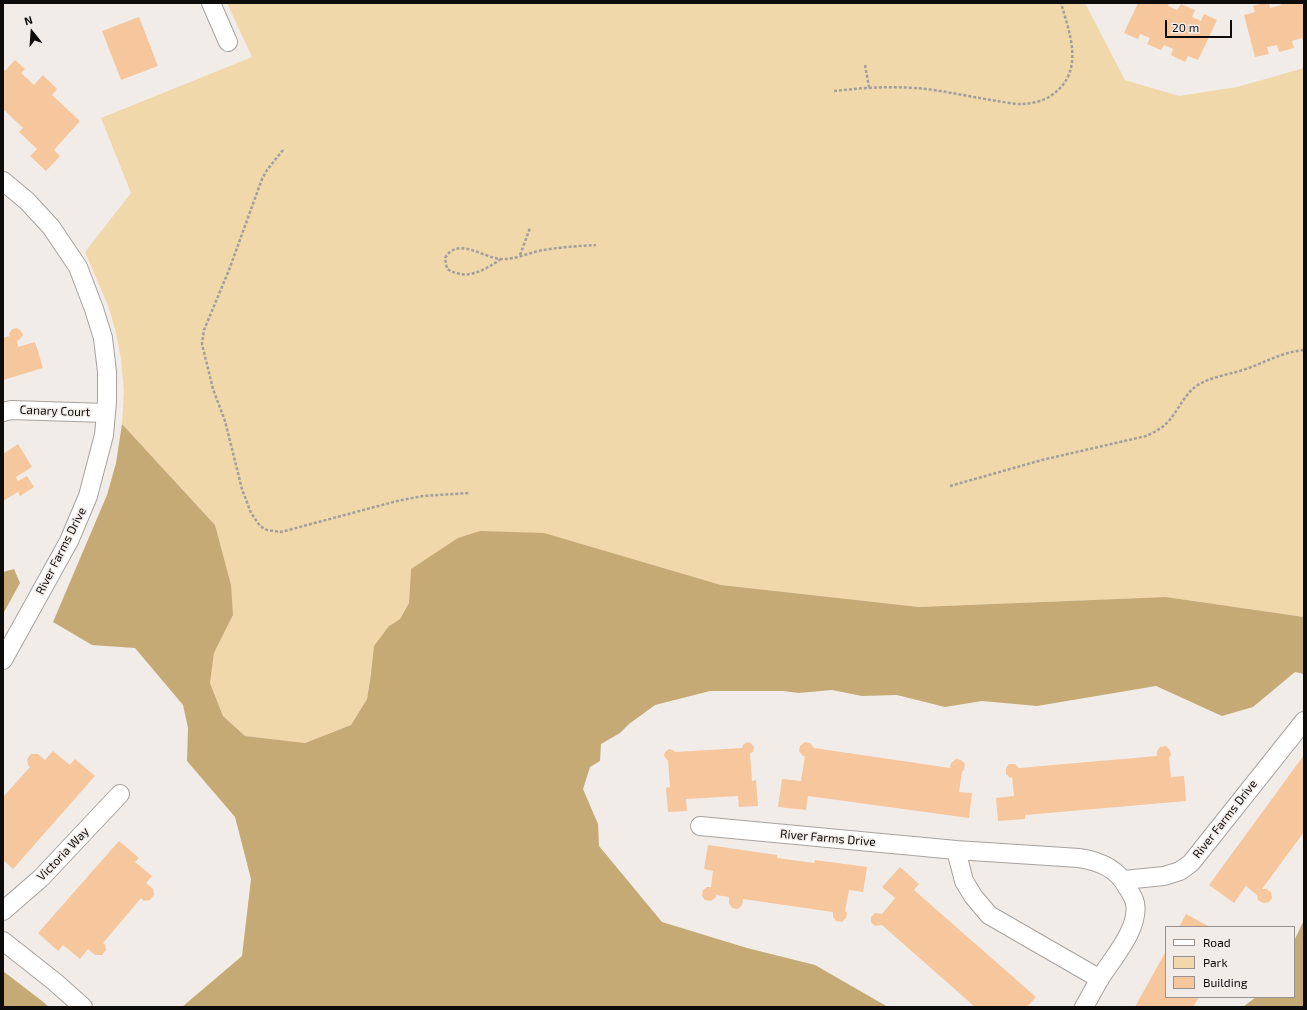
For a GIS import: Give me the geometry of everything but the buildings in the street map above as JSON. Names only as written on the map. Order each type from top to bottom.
[{"type":"street","points":[[211,3],[228,42]]},
{"type":"street","name":"River Farms Drive","points":[[3,181],[27,201],[51,227],[78,267],[103,338],[107,372],[104,435],[88,496],[69,541],[3,660]]},
{"type":"street","name":"Canary Court","points":[[3,412],[11,410],[106,413]]},
{"type":"street","name":"River Farms Drive","points":[[1124,880],[1164,876],[1180,871],[1191,863],[1304,720]]},
{"type":"street","name":"Victoria Way","points":[[3,911],[41,878],[120,794]]},
{"type":"street","name":"River Farms Drive","points":[[700,826],[956,850],[1079,858],[1093,860],[1108,867],[1124,880],[1135,902],[1136,910],[1134,920],[1117,956],[1100,979],[1084,1007]]},
{"type":"street","points":[[956,850],[964,881],[973,896],[989,915],[1100,979]]},
{"type":"street","points":[[3,941],[55,982],[83,1007]]},
{"type":"path","points":[[834,91],[883,86],[938,90],[1020,104],[1033,103],[1049,97],[1063,87],[1071,64],[1072,53],[1070,35],[1061,3]]},
{"type":"path","points":[[865,65],[869,87]]},
{"type":"path","points":[[283,150],[267,170],[262,179],[229,270],[202,337],[202,344],[213,389],[225,421],[250,513],[260,526],[267,530],[281,532],[397,501],[423,496],[470,493]]},
{"type":"path","points":[[519,256],[530,228]]},
{"type":"path","points":[[501,259],[479,272],[460,275],[446,269],[445,258],[452,250],[461,248],[473,250],[490,258],[508,259],[546,249],[596,245]]},
{"type":"path","points":[[950,486],[1042,460],[1146,436],[1160,429],[1183,399],[1195,387],[1216,377],[1242,370],[1278,355],[1304,350]]},
{"type":"green space","points":[[227,3],[1085,3],[1125,80],[1179,96],[1237,87],[1304,68],[1304,617],[1166,597],[919,607],[721,585],[621,556],[411,569],[409,603],[400,619],[389,626],[371,674],[367,699],[351,725],[305,743],[245,736],[223,716],[210,683],[214,653],[233,615],[215,525],[122,424],[124,391],[121,359],[116,333],[109,308],[85,252],[131,193],[101,118],[252,57]]},
{"type":"shaded area","points":[[122,424],[215,525],[231,585],[233,615],[214,653],[210,683],[223,716],[245,736],[305,743],[351,725],[367,699],[374,646],[389,626],[400,619],[409,603],[411,569],[458,538],[480,531],[544,533],[721,585],[919,607],[1166,597],[1304,617],[1304,674],[1295,672],[1253,707],[1222,716],[1156,686],[1037,706],[982,701],[945,707],[897,695],[862,696],[832,690],[799,693],[783,691],[710,691],[655,705],[629,724],[620,733],[601,744],[600,761],[590,767],[583,789],[598,824],[599,846],[662,922],[747,948],[815,965],[888,1007],[182,1007],[242,956],[251,879],[235,817],[187,761],[188,728],[183,705],[135,648],[92,645],[53,622],[107,495],[116,463]]},
{"type":"shaded area","points":[[14,569],[20,583],[3,614],[3,572]]},
{"type":"shaded area","points":[[1304,920],[1304,1007],[1243,1007],[1255,998],[1295,998],[1295,939]]},
{"type":"shaded area","points":[[3,971],[42,1001],[49,1007],[3,1007]]}]
